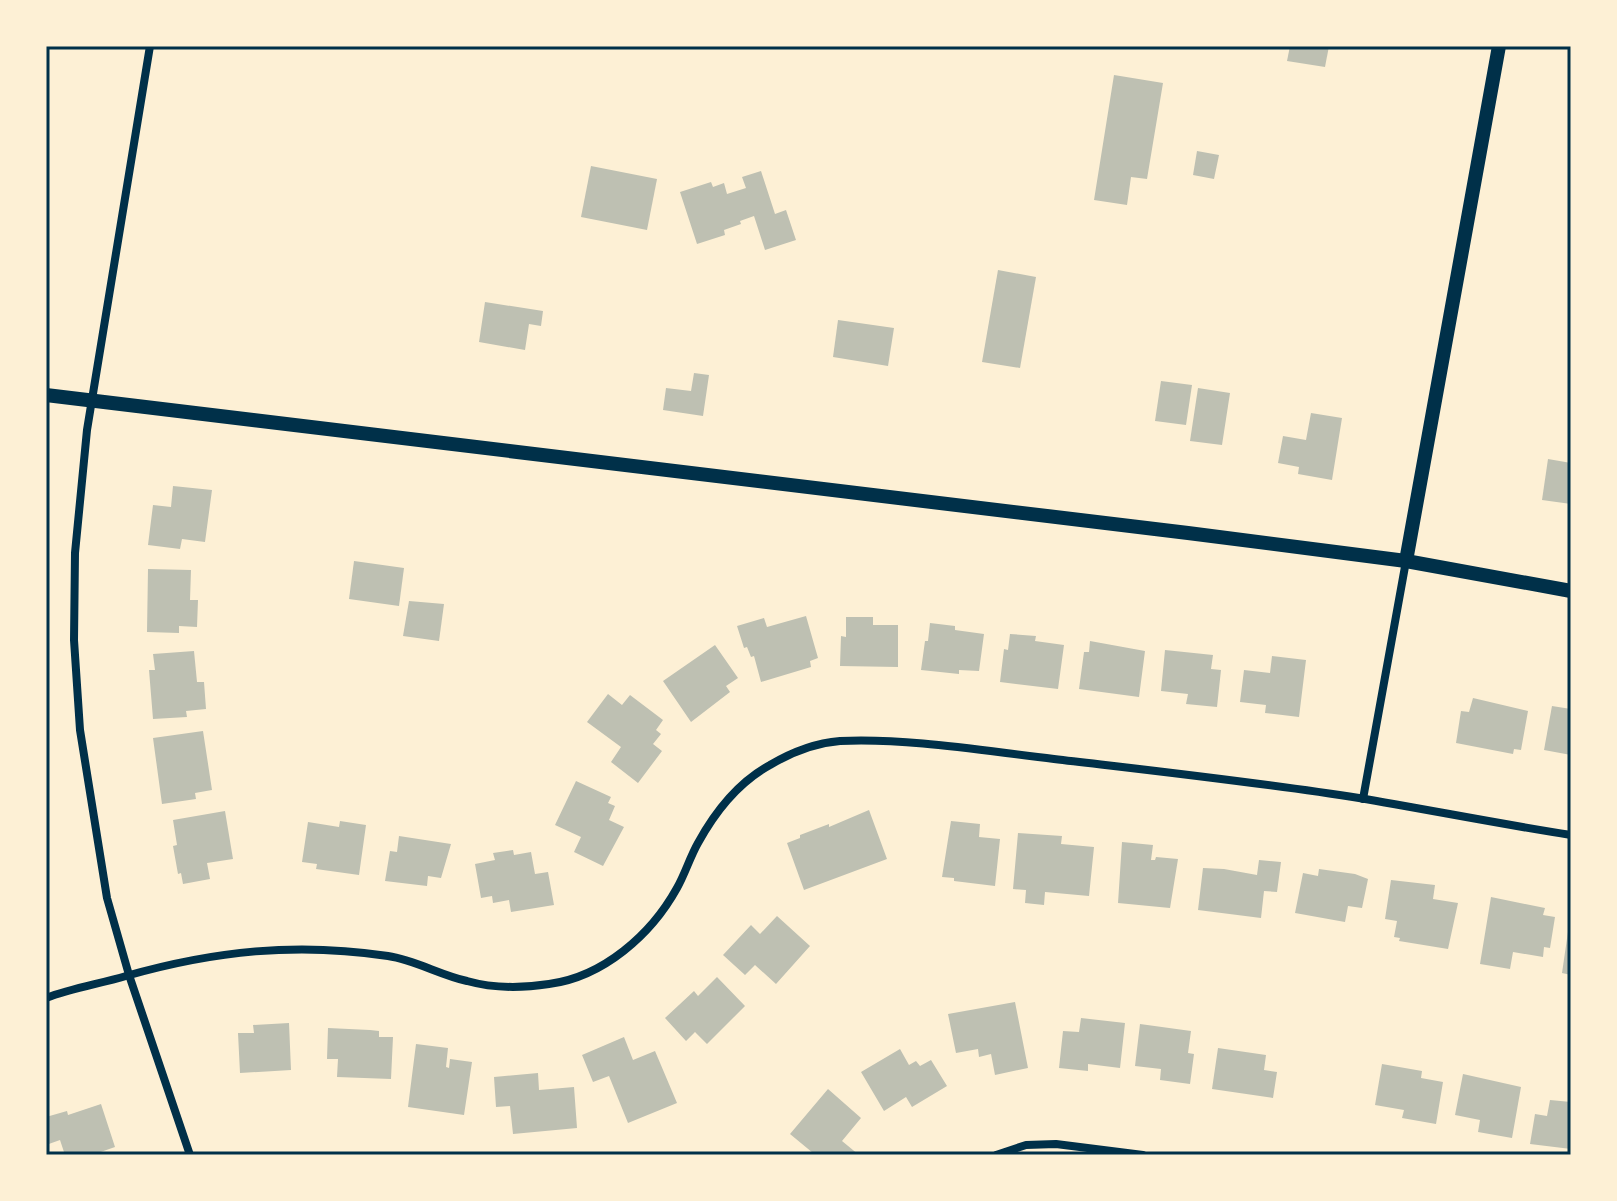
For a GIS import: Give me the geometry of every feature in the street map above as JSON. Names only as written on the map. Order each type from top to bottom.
[{"type":"street","points":[[150,46],[91,401],[75,553],[74,640],[80,730],[91,814],[107,898],[129,975],[190,1155]]},
{"type":"street","points":[[1363,799],[1499,46]]},
{"type":"street","points":[[46,395],[1406,561],[1571,591]]},
{"type":"street","points":[[46,998],[185,960],[241,951],[351,950],[398,958],[465,981],[495,986],[549,984],[588,974],[620,954],[651,924],[676,890],[698,843],[726,800],[764,768],[803,747],[837,741],[932,746],[1140,767],[1363,799],[1571,835]]},
{"type":"street","points":[[996,1155],[1026,1145],[1056,1144],[1143,1155]]},
{"type":"building","points":[[1290,46],[1329,46],[1325,67],[1287,61]]},
{"type":"building","points":[[1114,75],[1163,83],[1147,179],[1131,177],[1127,205],[1094,200]]},
{"type":"building","points":[[1197,151],[1219,155],[1214,179],[1193,175]]},
{"type":"building","points":[[591,166],[657,179],[647,230],[581,217]]},
{"type":"building","points":[[761,171],[775,214],[786,210],[796,240],[765,250],[754,216],[724,230],[725,235],[697,244],[680,192],[711,182],[713,187],[724,183],[727,194],[746,188],[742,177]]},
{"type":"building","points":[[998,270],[1036,277],[1020,368],[982,362]]},
{"type":"building","points":[[485,302],[543,311],[541,326],[529,324],[525,350],[479,342]]},
{"type":"building","points":[[838,320],[894,328],[888,366],[833,357]]},
{"type":"building","points":[[694,373],[709,375],[703,416],[663,410],[666,388],[691,391]]},
{"type":"building","points":[[1161,381],[1192,385],[1186,425],[1155,421]]},
{"type":"building","points":[[1198,388],[1230,393],[1222,445],[1190,441]]},
{"type":"building","points":[[1311,413],[1342,418],[1332,480],[1298,474],[1299,467],[1278,463],[1283,436],[1306,440]]},
{"type":"building","points":[[1548,459],[1571,463],[1571,504],[1542,500]]},
{"type":"building","points":[[173,486],[212,490],[205,542],[182,539],[180,549],[148,545],[153,505],[171,507]]},
{"type":"building","points":[[354,561],[404,568],[399,606],[349,599]]},
{"type":"building","points":[[148,569],[191,570],[190,600],[198,600],[197,627],[179,626],[179,633],[147,632]]},
{"type":"building","points":[[409,601],[444,604],[439,641],[403,636]]},
{"type":"building","points":[[806,616],[818,658],[810,661],[811,667],[761,682],[754,656],[751,657],[747,647],[744,648],[737,626],[764,618],[767,627]]},
{"type":"building","points":[[846,617],[873,617],[873,625],[898,625],[898,667],[840,666],[841,636],[846,637]]},
{"type":"building","points":[[930,623],[984,634],[979,671],[959,670],[959,674],[921,670]]},
{"type":"building","points":[[1010,634],[1036,636],[1035,641],[1064,645],[1058,689],[1000,682],[1004,649],[1008,650]]},
{"type":"building","points":[[1090,641],[1145,651],[1139,697],[1079,689],[1084,652],[1089,652]]},
{"type":"building","points":[[715,645],[738,678],[726,686],[730,692],[691,722],[663,681]]},
{"type":"building","points":[[1165,650],[1213,655],[1211,669],[1221,670],[1217,707],[1186,704],[1188,694],[1161,691]]},
{"type":"building","points":[[194,651],[197,682],[204,682],[206,709],[186,711],[187,717],[153,719],[149,670],[155,670],[153,654]]},
{"type":"building","points":[[1272,656],[1306,660],[1299,717],[1265,713],[1266,705],[1240,702],[1244,670],[1270,673]]},
{"type":"building","points":[[608,694],[622,705],[630,695],[663,720],[656,730],[661,734],[653,744],[662,751],[638,783],[611,762],[621,747],[587,722]]},
{"type":"building","points":[[1473,698],[1528,711],[1521,750],[1514,749],[1513,754],[1456,743],[1461,711],[1469,712]]},
{"type":"building","points":[[1552,706],[1571,709],[1571,755],[1544,750]]},
{"type":"building","points":[[203,731],[212,790],[195,793],[196,799],[162,804],[153,738]]},
{"type":"building","points":[[576,781],[611,797],[608,803],[615,806],[609,820],[624,827],[603,866],[574,852],[581,837],[555,825]]},
{"type":"building","points":[[869,810],[887,859],[804,890],[787,843],[800,838],[800,835]]},
{"type":"building","points":[[225,811],[233,859],[207,863],[210,879],[183,884],[173,846],[177,845],[173,820]]},
{"type":"building","points":[[340,821],[366,825],[359,875],[316,869],[317,864],[302,862],[308,822],[339,827]]},
{"type":"building","points":[[951,821],[980,824],[979,837],[1000,839],[995,886],[942,877]]},
{"type":"building","points":[[1018,833],[1062,836],[1061,844],[1094,847],[1089,896],[1045,892],[1044,905],[1025,903],[1026,890],[1013,889]]},
{"type":"building","points":[[399,836],[451,844],[441,878],[428,876],[427,886],[385,881],[390,851],[397,852]]},
{"type":"building","points":[[1122,842],[1153,845],[1151,860],[1156,857],[1178,859],[1170,908],[1118,903]]},
{"type":"building","points":[[513,850],[514,855],[531,852],[535,874],[548,872],[554,905],[511,912],[509,900],[493,903],[492,896],[481,898],[475,864],[495,860],[493,853]]},
{"type":"building","points":[[1259,860],[1281,862],[1277,892],[1264,891],[1261,918],[1198,910],[1203,868],[1257,875]]},
{"type":"building","points":[[1319,869],[1368,879],[1362,908],[1348,906],[1345,922],[1295,913],[1303,873],[1318,876]]},
{"type":"building","points":[[1391,880],[1435,885],[1433,899],[1458,903],[1448,949],[1399,941],[1400,938],[1394,937],[1397,921],[1385,919]]},
{"type":"building","points":[[1491,897],[1545,908],[1543,915],[1555,917],[1550,948],[1544,947],[1543,957],[1513,952],[1510,969],[1480,964]]},
{"type":"building","points":[[777,916],[810,946],[776,984],[755,965],[745,975],[723,955],[751,925],[760,934]]},
{"type":"building","points":[[1571,925],[1571,975],[1562,973]]},
{"type":"building","points":[[717,977],[745,1006],[707,1044],[695,1032],[686,1041],[665,1018],[694,991],[698,996]]},
{"type":"building","points":[[1015,1002],[1028,1068],[995,1075],[991,1054],[979,1057],[978,1049],[956,1053],[948,1014]]},
{"type":"building","points":[[1081,1018],[1125,1023],[1120,1068],[1088,1064],[1088,1071],[1059,1068],[1063,1031],[1079,1032]]},
{"type":"building","points":[[289,1023],[291,1070],[240,1073],[238,1033],[254,1033],[253,1025]]},
{"type":"building","points":[[1140,1024],[1191,1031],[1188,1053],[1194,1054],[1190,1084],[1160,1080],[1161,1069],[1135,1066]]},
{"type":"building","points":[[328,1028],[379,1031],[379,1037],[393,1037],[391,1079],[337,1077],[338,1059],[327,1059]]},
{"type":"building","points":[[624,1037],[633,1060],[655,1051],[677,1103],[628,1123],[609,1076],[593,1082],[582,1055]]},
{"type":"building","points":[[416,1044],[448,1048],[446,1067],[449,1068],[450,1059],[472,1062],[464,1115],[408,1107]]},
{"type":"building","points":[[1218,1048],[1266,1055],[1264,1070],[1277,1072],[1273,1098],[1212,1089]]},
{"type":"building","points":[[900,1049],[909,1065],[916,1061],[920,1066],[931,1060],[947,1086],[912,1107],[906,1097],[884,1111],[861,1072]]},
{"type":"building","points":[[1382,1064],[1422,1071],[1421,1078],[1443,1082],[1436,1124],[1402,1118],[1404,1110],[1375,1105]]},
{"type":"building","points":[[538,1073],[539,1090],[574,1087],[577,1128],[513,1134],[510,1106],[496,1107],[494,1077]]},
{"type":"building","points":[[1463,1074],[1521,1087],[1512,1138],[1478,1132],[1480,1120],[1455,1115]]},
{"type":"building","points":[[828,1089],[861,1118],[842,1141],[859,1155],[812,1155],[790,1134]]},
{"type":"building","points":[[1550,1100],[1571,1102],[1571,1149],[1530,1144],[1535,1114],[1547,1116]]},
{"type":"building","points":[[101,1104],[115,1147],[92,1155],[65,1155],[60,1140],[46,1145],[46,1117],[67,1111],[68,1115]]}]
